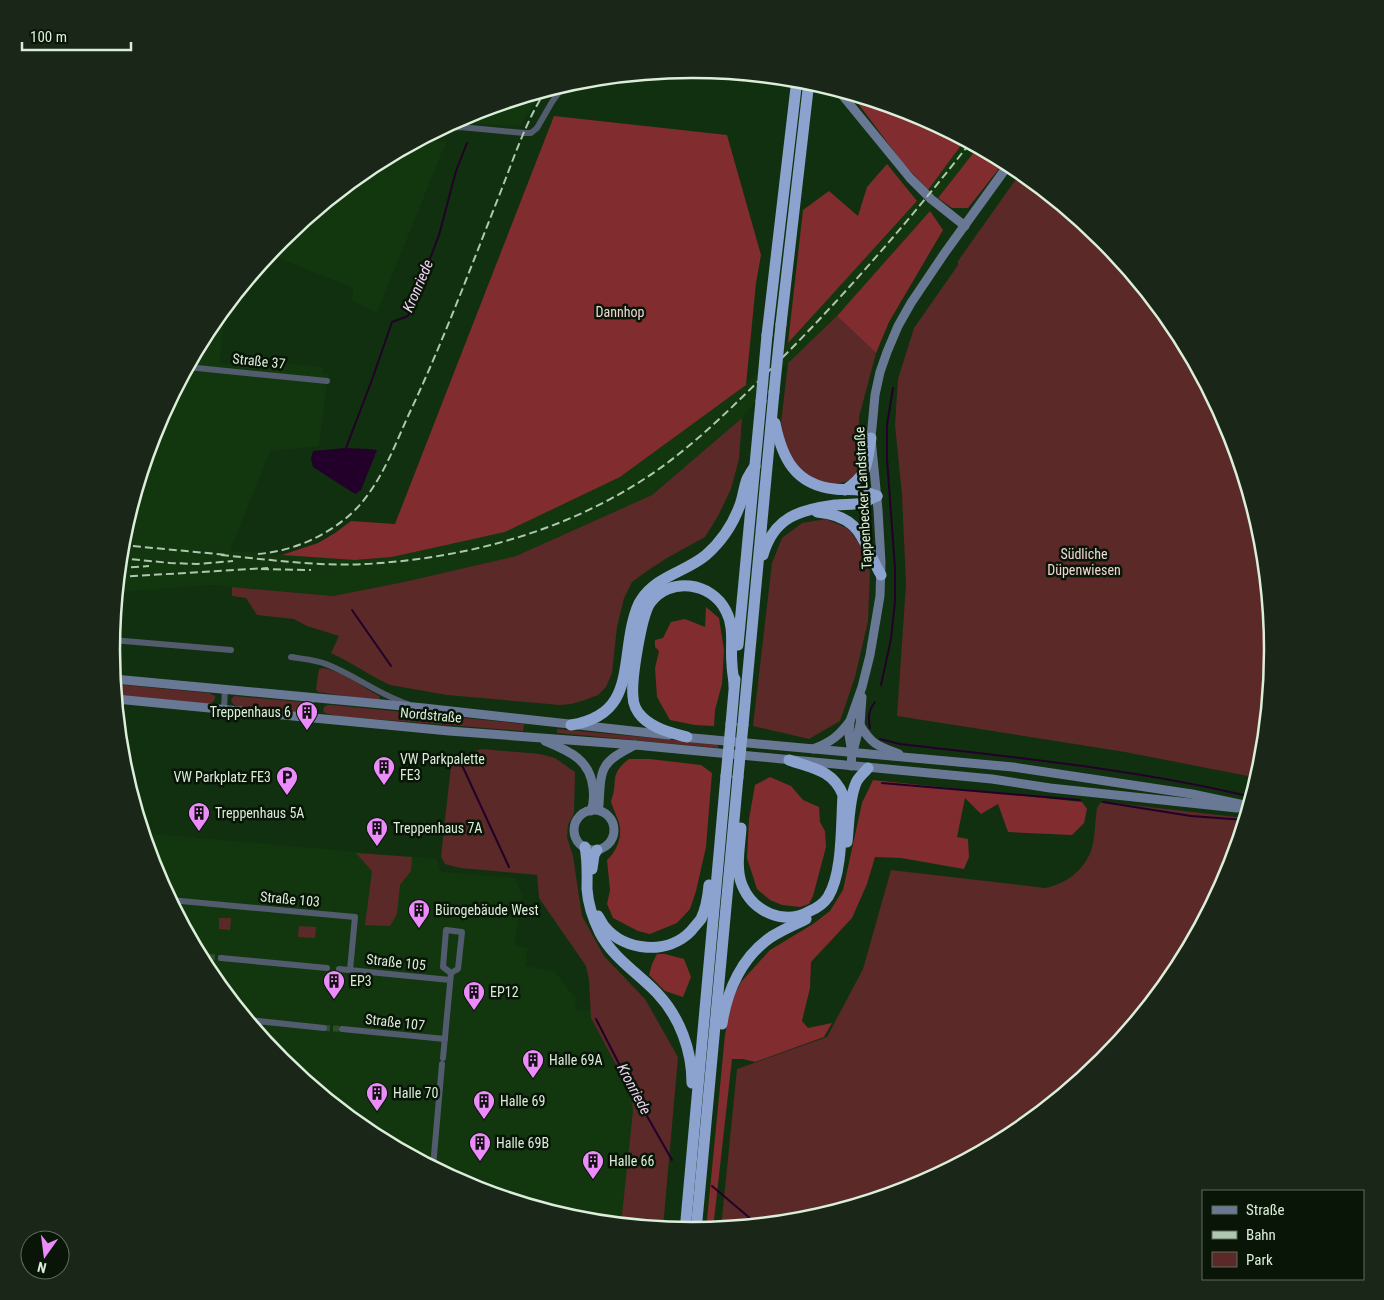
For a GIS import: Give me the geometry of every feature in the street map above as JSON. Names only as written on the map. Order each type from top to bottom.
[{"type":"highway","points":[[686,1222],[767,335],[796,87]]},
{"type":"highway","points":[[697,1222],[780,324],[807,90]]},
{"type":"highway","points":[[773,409],[779,441],[785,457],[793,470],[805,480],[820,487],[859,490],[876,496]]},
{"type":"highway","points":[[844,490],[857,482],[863,474],[867,464],[871,438]]},
{"type":"highway","points":[[570,724],[596,718],[605,712],[611,704],[623,680],[634,616],[640,601],[656,584],[692,566],[722,540],[740,506],[747,481],[755,466]]},
{"type":"highway","points":[[757,576],[763,553],[770,538],[778,526],[792,515],[806,510],[862,503],[876,496]]},
{"type":"highway","points":[[806,510],[829,513],[843,518],[854,525],[867,544],[881,576]]},
{"type":"highway","points":[[687,737],[653,726],[642,717],[633,699],[633,680],[645,616],[650,604],[667,589],[688,585],[702,588],[720,601],[727,612],[732,638],[734,686]]},
{"type":"highway","points":[[738,777],[742,791],[739,871],[742,884],[756,906],[767,913],[778,917],[789,918],[799,916],[817,908],[827,898],[834,884],[840,848],[843,795],[840,787],[826,773],[788,760]]},
{"type":"highway","points":[[711,1063],[717,1053],[724,1010],[733,984],[742,968],[761,945],[771,937],[820,911],[840,885],[844,869],[852,795],[857,781],[868,768]]},
{"type":"highway","points":[[591,849],[594,856],[592,894],[598,915],[605,927],[614,935],[639,947],[656,947],[673,943],[686,936],[700,920],[706,905],[711,868],[719,853]]},
{"type":"highway","points":[[591,849],[587,856],[587,891],[589,906],[600,934],[610,950],[657,994],[669,1008],[678,1021],[684,1036],[692,1066],[688,1127],[691,1167]]},
{"type":"street","points":[[460,127],[524,134],[531,133],[537,128],[558,94]]},
{"type":"street","points":[[845,99],[910,178],[964,226]]},
{"type":"street","name":"Tappenbecker Landstraße","points":[[850,721],[862,687],[870,655],[880,596],[881,576],[871,438],[872,416],[878,380],[898,326],[911,303],[1004,170]]},
{"type":"street","name":"Straße 37","points":[[194,368],[327,380]]},
{"type":"street","points":[[120,641],[231,650]]},
{"type":"street","name":"Nordstraße","points":[[291,657],[324,663],[392,698],[424,708]]},
{"type":"street","name":"Nordstraße","points":[[121,680],[424,708],[687,737],[1023,768],[1192,794],[1242,806]]},
{"type":"street","name":"Tappenbecker Landstraße","points":[[852,753],[860,725],[862,687]]},
{"type":"street","points":[[224,709],[225,689]]},
{"type":"street","points":[[310,718],[312,697]]},
{"type":"street","name":"Nordstraße","points":[[122,700],[448,731],[635,745],[992,779],[1050,788],[1242,807]]},
{"type":"street","points":[[812,749],[838,736],[850,721]]},
{"type":"street","points":[[850,721],[851,766]]},
{"type":"street","points":[[860,725],[872,742],[908,758]]},
{"type":"street","points":[[538,738],[568,751],[586,765],[593,784],[594,805],[591,811]]},
{"type":"street","points":[[601,812],[599,805],[600,783],[608,761],[635,745]]},
{"type":"street","points":[[591,811],[601,812],[611,820],[614,833],[607,845],[591,849],[576,838],[576,822],[580,816],[591,811]]},
{"type":"street","name":"Straße 103","points":[[178,901],[355,917],[350,970]]},
{"type":"street","points":[[433,1160],[451,977],[458,969],[462,932],[446,930],[442,967],[451,977]]},
{"type":"street","points":[[221,958],[326,968]]},
{"type":"street","name":"Straße 105","points":[[339,969],[451,977]]},
{"type":"street","points":[[257,1021],[324,1028]]},
{"type":"street","name":"Straße 107","points":[[342,1029],[445,1040]]},
{"type":"shaded area","points":[[536,99],[521,126],[468,123]]},
{"type":"shaded area","points":[[431,141],[446,142],[377,313],[352,301],[353,288],[276,257],[287,245],[343,196],[374,174]]},
{"type":"shaded area","points":[[961,145],[974,152],[930,211],[837,316],[788,363],[742,418],[652,495],[516,556],[333,596],[212,585],[123,592],[124,575],[139,502],[163,431],[196,364],[224,321],[220,363],[256,366],[282,363],[324,367],[323,374],[328,374],[319,446],[270,451],[230,551],[355,560],[392,557],[505,532],[620,477],[746,385],[788,343],[928,190]]},
{"type":"shaded area","points":[[346,448],[377,450],[361,490],[355,494],[313,467],[311,459],[313,451]]},
{"type":"shaded area","points":[[150,834],[437,859],[441,872],[514,878],[523,895],[514,945],[528,948],[525,966],[554,971],[576,999],[575,1010],[586,1011],[635,995],[675,1071],[663,1221],[617,1218],[544,1203],[473,1179],[439,1163],[406,1146],[343,1104],[287,1055],[262,1027],[238,999],[196,936],[163,869]]},
{"type":"green space","points":[[857,102],[911,121],[961,145],[928,190],[902,162]]},
{"type":"green space","name":"Dannhop","points":[[554,116],[727,135],[761,255],[756,283],[746,385],[620,477],[505,532],[392,557],[355,560],[282,555],[318,543],[351,521],[395,524]]},
{"type":"green space","points":[[974,152],[1000,168],[968,208],[952,208],[938,198]]},
{"type":"green space","points":[[887,164],[917,201],[788,343],[803,210],[829,191],[858,216],[867,187]]},
{"type":"green space","name":"Südliche Düpenwiesen","points":[[1016,179],[1041,196],[1097,245],[1146,301],[1188,364],[1221,431],[1234,466],[1245,502],[1260,575],[1264,650],[1263,687],[1260,725],[1250,776],[1125,752],[897,716],[906,584],[902,495],[895,425],[898,379],[914,328],[958,265],[958,261]]},
{"type":"green space","points":[[930,211],[943,230],[889,322],[876,353],[837,316]]},
{"type":"green space","points":[[837,316],[876,353],[859,417],[861,462],[855,477],[845,482],[833,484],[821,482],[806,475],[787,455],[781,423],[788,363]]},
{"type":"green space","points":[[742,418],[739,459],[731,489],[718,516],[705,537],[667,558],[632,582],[624,598],[617,627],[612,673],[606,687],[598,695],[585,700],[560,705],[447,695],[390,685],[331,653],[339,636],[307,626],[294,619],[257,615],[246,598],[232,596],[232,587],[333,596],[516,556],[652,495]]},
{"type":"green space","points":[[826,519],[849,529],[863,549],[870,572],[868,621],[855,677],[840,721],[809,739],[753,726],[772,563],[782,538],[802,523]]},
{"type":"green space","points":[[706,607],[719,618],[724,650],[722,684],[715,710],[714,726],[695,725],[670,720],[657,697],[655,668],[659,651],[655,647],[655,640],[663,638],[671,622],[685,619],[705,627]]},
{"type":"green space","points":[[323,668],[345,676],[379,696],[380,699],[376,701],[318,692],[316,689],[319,669]]},
{"type":"green space","points":[[121,685],[209,693],[215,696],[215,698],[208,704],[122,696]]},
{"type":"green space","points":[[234,696],[303,702],[306,705],[306,709],[301,713],[238,707],[231,700]]},
{"type":"green space","points":[[327,705],[524,724],[523,731],[336,716],[323,711]]},
{"type":"green space","points":[[557,729],[718,744],[718,748],[557,733]]},
{"type":"green space","points":[[482,749],[540,754],[555,758],[575,772],[574,813],[568,825],[567,837],[573,856],[582,916],[604,956],[645,999],[678,1057],[664,1221],[622,1218],[633,1111],[630,1091],[591,1018],[589,980],[586,966],[539,898],[537,875],[460,868],[445,864],[441,857],[452,756],[464,756]]},
{"type":"green space","points":[[629,759],[650,759],[701,765],[712,773],[706,847],[690,909],[677,923],[650,934],[638,931],[613,918],[607,904],[610,890],[607,860],[617,846],[620,837],[620,828],[611,801],[616,774]]},
{"type":"green space","points":[[770,777],[791,786],[803,800],[819,807],[820,822],[825,831],[826,847],[813,896],[809,904],[800,907],[782,905],[770,900],[757,889],[747,858],[749,819],[755,785]]},
{"type":"green space","points":[[873,780],[1082,802],[1087,809],[1084,823],[1072,835],[1008,832],[998,804],[981,814],[965,798],[957,837],[968,839],[969,857],[964,869],[901,858],[875,857],[867,884],[852,918],[811,962],[810,988],[802,1021],[808,1028],[832,1023],[824,1037],[755,1062],[732,1059],[714,1221],[707,1222],[725,1035],[732,1000],[741,982],[770,950],[813,924],[830,911],[843,890],[862,803]]},
{"type":"green space","points":[[1106,802],[1239,817],[1221,869],[1188,936],[1146,999],[1097,1055],[1041,1104],[1010,1126],[978,1146],[911,1179],[840,1203],[767,1218],[722,1221],[737,1069],[827,1037],[863,969],[891,870],[1045,888],[1053,886],[1073,876],[1088,858],[1093,841],[1097,808],[1100,803]]},
{"type":"green space","points":[[356,853],[412,857],[411,871],[400,885],[397,914],[390,926],[365,925],[372,871]]},
{"type":"green space","points":[[219,918],[231,918],[230,930],[219,929]]},
{"type":"green space","points":[[299,926],[316,927],[315,938],[298,937]]},
{"type":"green space","points":[[657,954],[684,959],[691,977],[683,997],[665,991],[649,975]]},
{"type":"waterway","name":"Kronriede","points":[[346,448],[392,322],[408,316],[439,235],[456,171],[467,143]]},
{"type":"waterway","points":[[881,685],[891,639],[895,601],[895,568],[887,459],[887,425],[893,388]]},
{"type":"waterway","name":"Kronriede","points":[[352,610],[391,666]]},
{"type":"waterway","points":[[870,728],[869,714],[875,702]]},
{"type":"waterway","points":[[880,739],[900,744],[1121,772],[1246,796]]},
{"type":"waterway","name":"Kronriede","points":[[461,763],[509,867]]},
{"type":"waterway","points":[[882,783],[1080,800]]},
{"type":"waterway","points":[[1103,802],[1191,816],[1238,820]]},
{"type":"waterway","name":"Kronriede","points":[[596,1019],[635,1095],[672,1160]]},
{"type":"waterway","name":"Kronriede","points":[[712,1186],[751,1219]]},
{"type":"tunnel","points":[[209,957],[221,958]]},
{"type":"tunnel","points":[[324,1028],[342,1029]]},
{"type":"railway","points":[[258,554],[285,549],[323,534],[335,527],[356,509],[373,488],[392,452],[433,361],[519,144],[541,98]]},
{"type":"railway","points":[[221,555],[341,565],[420,559],[500,543],[576,516],[613,498],[647,477],[680,453],[735,404],[787,353],[882,251],[966,148]]},
{"type":"railway","points":[[130,546],[228,555]]},
{"type":"railway","points":[[127,559],[197,564],[233,561]]},
{"type":"railway","points":[[125,568],[149,566]]},
{"type":"railway","points":[[124,577],[268,568]]},
{"type":"railway","points":[[261,569],[311,570]]},
{"type":"place","name":"Treppenhaus 6","points":[[307,731]]},
{"type":"place","name":"VW Parkpalette FE3","points":[[384,786]]},
{"type":"place","name":"VW Parkplatz FE3","points":[[287,796]]},
{"type":"place","name":"Treppenhaus 5A","points":[[199,832]]},
{"type":"place","name":"Treppenhaus 7A","points":[[377,847]]},
{"type":"place","name":"Bürogebäude West","points":[[419,929]]},
{"type":"place","name":"EP3","points":[[334,1000]]},
{"type":"place","name":"EP12","points":[[474,1011]]},
{"type":"place","name":"Halle 69A","points":[[533,1079]]},
{"type":"place","name":"Halle 70","points":[[377,1112]]},
{"type":"place","name":"Halle 69","points":[[484,1120]]},
{"type":"place","name":"Halle 69B","points":[[480,1162]]},
{"type":"place","name":"Halle 66","points":[[593,1180]]}]
